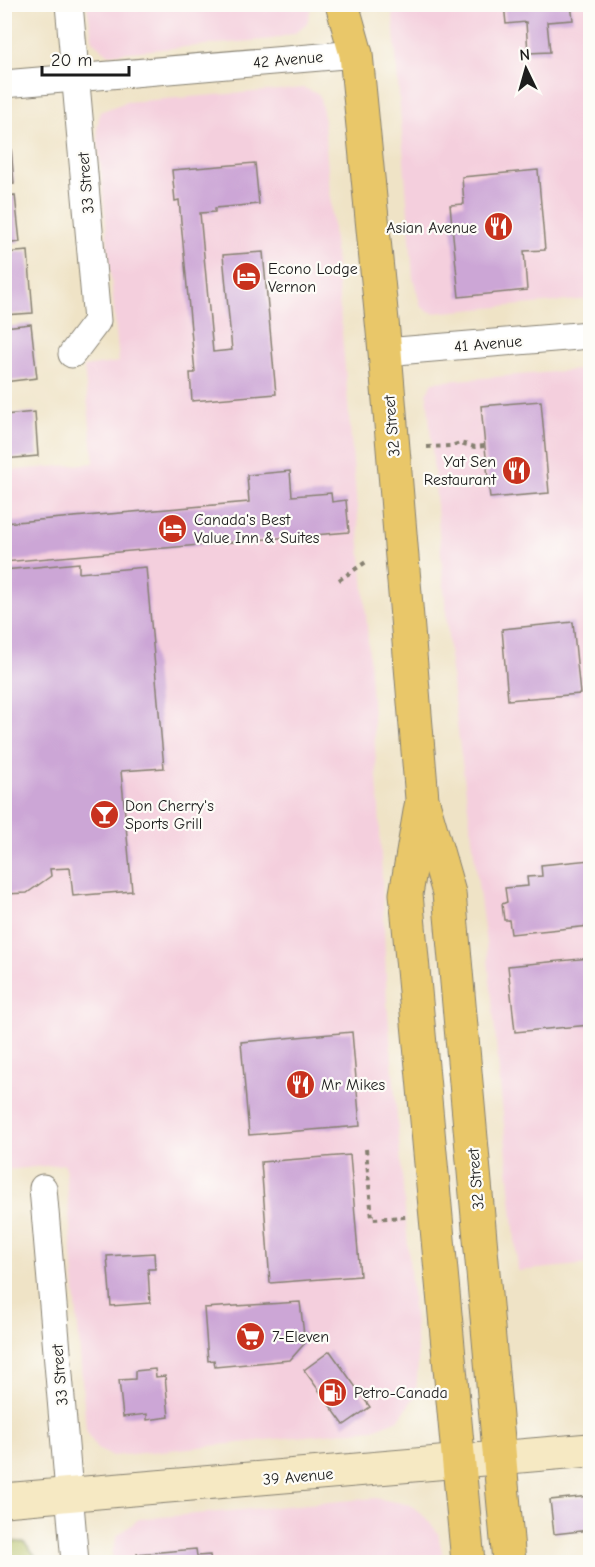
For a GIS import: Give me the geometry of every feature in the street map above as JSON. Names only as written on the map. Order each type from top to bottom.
[{"type":"highway","name":"32 Street","points":[[342,4],[356,54],[385,352],[422,799],[449,893],[508,1563]]},
{"type":"highway","name":"32 Street","points":[[356,54],[361,4]]},
{"type":"highway","name":"32 Street","points":[[422,799],[406,894],[468,1563]]},
{"type":"street","name":"33 Street","points":[[69,4],[96,321],[72,354]]},
{"type":"street","name":"42 Avenue","points":[[4,84],[356,54]]},
{"type":"street","name":"41 Avenue","points":[[385,352],[591,335]]},
{"type":"street","name":"33 Street","points":[[43,1188],[75,1563]]},
{"type":"street","name":"39 Avenue","points":[[4,1500],[591,1450]]},
{"type":"path","points":[[426,447],[451,446],[460,443],[475,447],[485,446]]},
{"type":"path","points":[[339,580],[366,562]]},
{"type":"path","points":[[366,1149],[372,1219],[410,1216]]},
{"type":"shaded area","points":[[87,5],[312,5],[307,23],[295,33],[273,39],[108,54],[93,42]]},
{"type":"shaded area","points":[[392,5],[590,5],[590,299],[433,313],[421,307],[413,278]]},
{"type":"shaded area","points":[[304,88],[319,94],[323,111],[367,625],[379,807],[387,1001],[418,1362],[416,1395],[399,1419],[374,1429],[112,1456],[97,1449],[86,1430],[65,1164],[5,1170],[5,471],[94,463],[84,367],[119,362],[97,129],[100,112],[126,102]]},
{"type":"shaded area","points":[[590,369],[590,1264],[518,1271],[488,959],[453,694],[427,392],[433,382]]},
{"type":"shaded area","points":[[375,1498],[411,1505],[427,1519],[438,1533],[444,1562],[113,1562],[112,1553],[117,1536],[139,1519]]},
{"type":"green space","points":[[5,1541],[24,1542],[36,1557],[36,1562],[5,1562]]},
{"type":"building","points":[[206,4],[256,4],[256,6],[207,10]]},
{"type":"building","points":[[504,4],[571,4],[573,20],[547,22],[550,52],[528,53],[526,22],[506,24]]},
{"type":"building","points":[[5,147],[11,147],[14,184],[5,185]]},
{"type":"building","points":[[255,163],[259,204],[215,208],[215,212],[200,213],[213,352],[232,350],[223,255],[263,252],[276,394],[192,401],[190,373],[195,373],[179,200],[175,201],[172,170]]},
{"type":"building","name":"Asian Avenue","points":[[538,170],[545,250],[524,251],[527,290],[459,297],[450,205],[464,204],[462,177]]},
{"type":"building","points":[[15,195],[20,242],[4,244],[4,197]]},
{"type":"building","points":[[28,251],[33,313],[4,315],[4,253]]},
{"type":"building","points":[[31,324],[37,378],[4,382],[4,327]]},
{"type":"building","name":"Yat Sen Restaurant","points":[[541,401],[549,493],[490,498],[481,406]]},
{"type":"building","points":[[35,412],[38,456],[4,459],[4,415]]},
{"type":"building","points":[[290,471],[292,496],[331,493],[332,502],[346,500],[349,532],[4,562],[4,523],[249,502],[247,475]]},
{"type":"building","points":[[79,563],[79,573],[146,567],[164,768],[121,771],[132,891],[73,896],[70,868],[50,869],[51,876],[27,893],[4,894],[4,570]]},
{"type":"building","points":[[573,622],[580,694],[508,700],[502,629]]},
{"type":"building","points":[[590,860],[590,926],[511,934],[509,920],[504,920],[502,904],[507,902],[505,888],[528,886],[527,877],[542,876],[541,865]]},
{"type":"building","points":[[590,958],[590,1025],[515,1032],[508,966]]},
{"type":"building","name":"Mr Mikes","points":[[352,1032],[360,1126],[249,1135],[241,1042]]},
{"type":"building","points":[[350,1155],[360,1276],[270,1283],[261,1162]]},
{"type":"building","points":[[154,1253],[155,1269],[148,1269],[150,1303],[111,1306],[107,1256]]},
{"type":"building","points":[[300,1302],[305,1343],[290,1360],[215,1367],[214,1360],[208,1361],[204,1308]]},
{"type":"building","points":[[330,1351],[370,1407],[344,1425],[304,1370]]},
{"type":"building","points":[[155,1369],[156,1377],[165,1376],[169,1417],[147,1420],[147,1414],[123,1417],[119,1380],[135,1379],[135,1371]]},
{"type":"building","points":[[590,1496],[590,1530],[554,1534],[550,1500]]},
{"type":"building","points":[[196,1549],[197,1556],[210,1555],[211,1562],[137,1562],[137,1554]]},
{"type":"place","name":"Asian Avenue","points":[[498,227]]},
{"type":"place","name":"Econo Lodge Vernon","points":[[247,277]]},
{"type":"place","name":"Yat Sen Restaurant","points":[[517,470]]},
{"type":"place","name":"Canada's Best Value Inn & Suites","points":[[173,528]]},
{"type":"place","name":"Don Cherry's Sports Grill","points":[[104,814]]},
{"type":"place","name":"Mr Mikes","points":[[300,1084]]},
{"type":"place","name":"7-Eleven","points":[[251,1336]]},
{"type":"place","name":"Petro-Canada","points":[[333,1392]]}]
